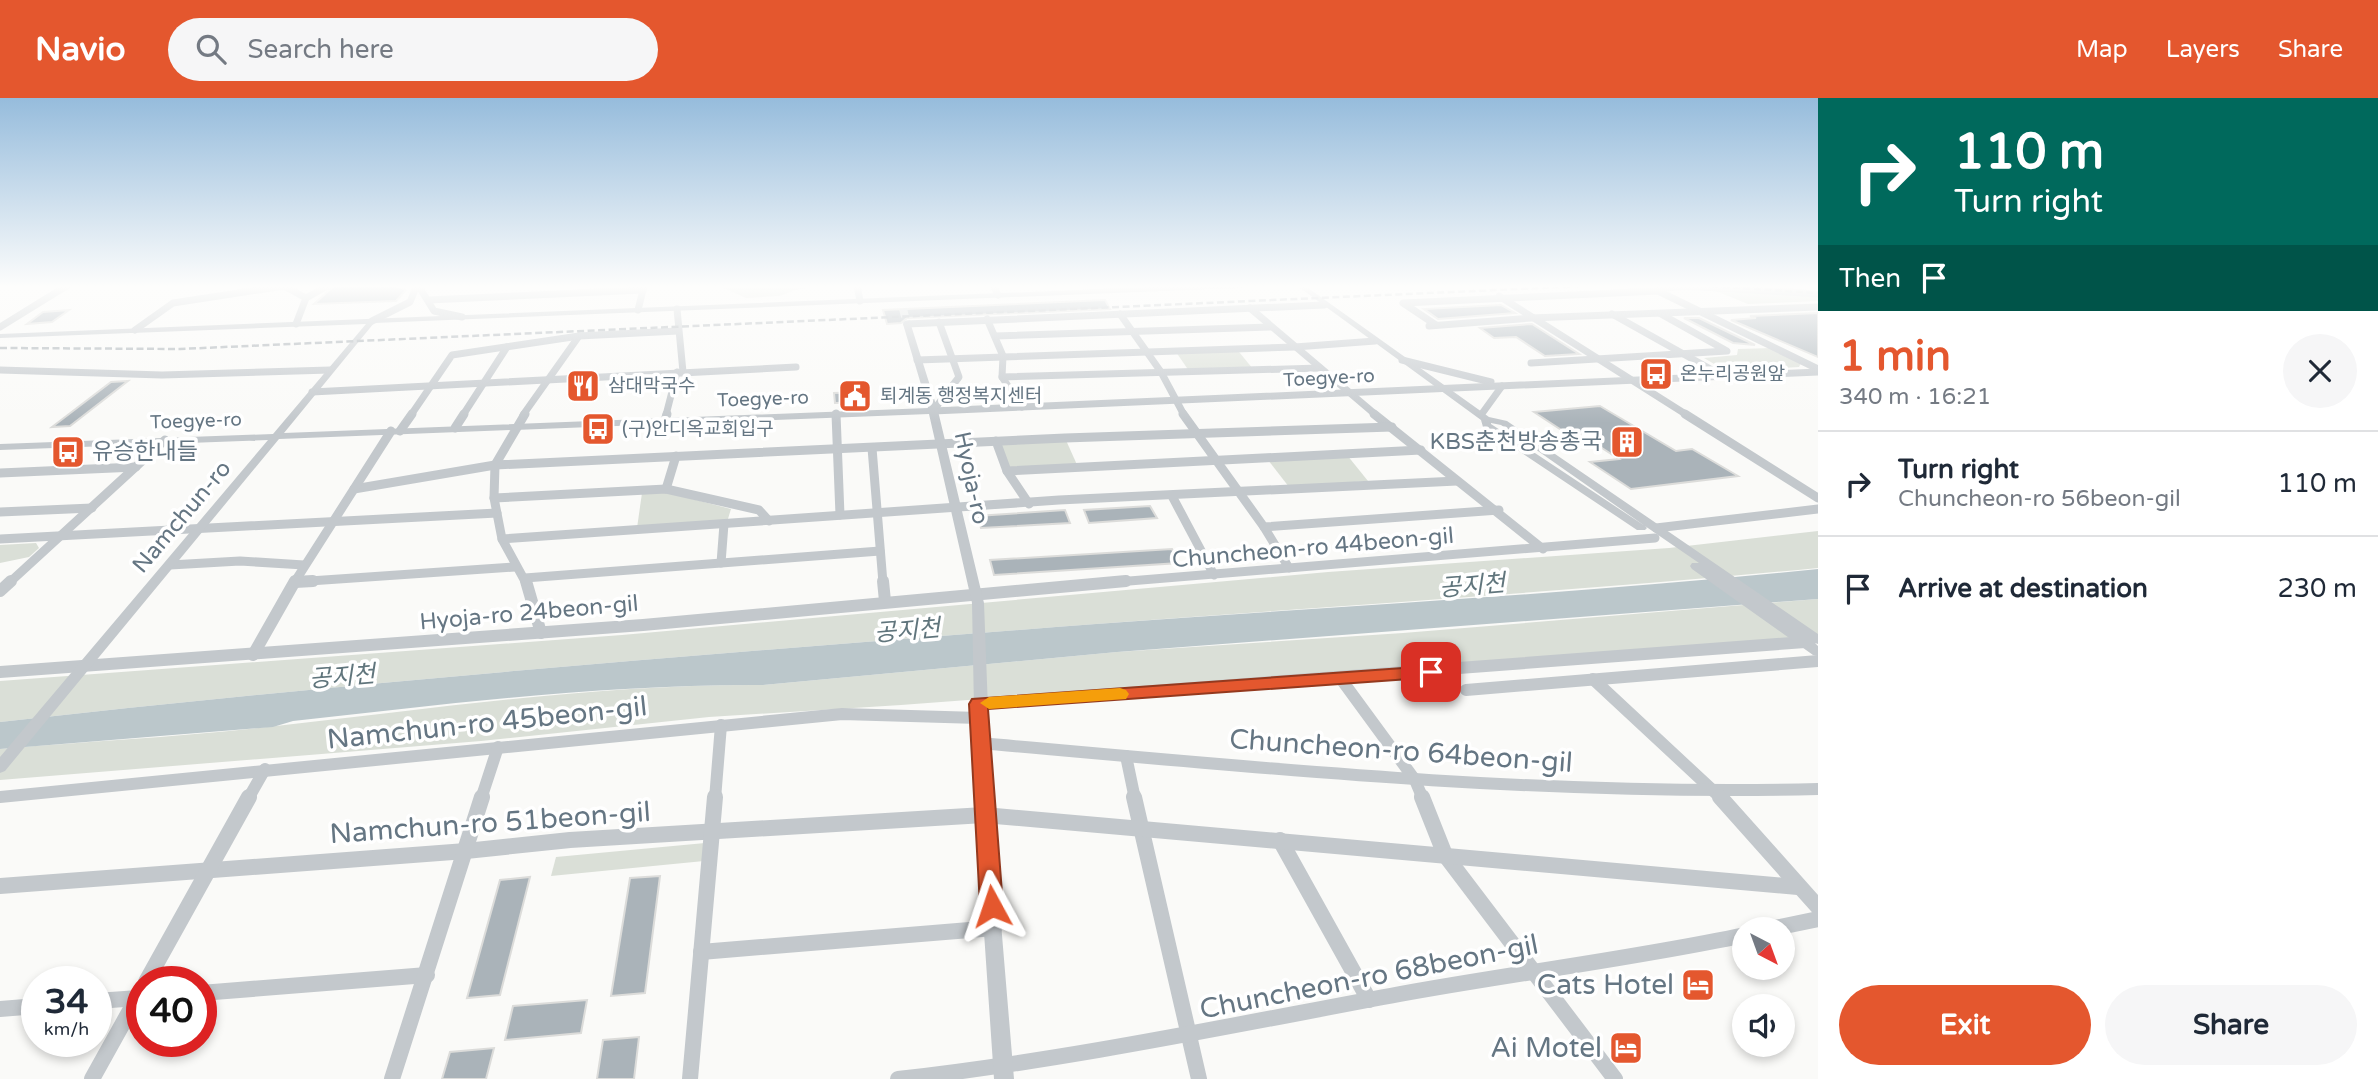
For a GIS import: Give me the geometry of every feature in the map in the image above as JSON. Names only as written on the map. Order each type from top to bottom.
[{"type":"street","points":[[0,336],[117,331]]},
{"type":"street","name":"Namchun-ro","points":[[0,767],[364,331]]},
{"type":"street","points":[[253,655],[304,565],[354,489],[395,431],[432,386],[452,355],[579,336],[678,331],[680,372],[665,421]]},
{"type":"street","name":"Hyoja-ro","points":[[909,331],[933,411],[976,598],[979,706]]},
{"type":"street","points":[[933,411],[959,377],[943,331]]},
{"type":"street","points":[[993,331],[1003,356],[1002,377],[1022,407]]},
{"type":"street","points":[[1132,331],[1213,460],[1264,527],[1289,568]]},
{"type":"street","points":[[995,336],[1140,331]]},
{"type":"street","points":[[1275,331],[1457,481],[1499,510],[1543,549]]},
{"type":"street","points":[[1361,331],[1483,417],[1486,425],[1676,547],[1805,637],[1818,652]]},
{"type":"street","points":[[1553,331],[1818,498]]},
{"type":"street","points":[[1642,331],[1723,376]]},
{"type":"street","points":[[1531,363],[1727,351],[1690,331]]},
{"type":"street","points":[[1741,331],[1818,370]]},
{"type":"street","points":[[541,633],[525,578],[515,567],[502,539],[494,498],[495,465],[516,426],[579,336]]},
{"type":"street","points":[[917,360],[1146,350],[1295,347],[1375,341]]},
{"type":"street","points":[[455,428],[507,347]]},
{"type":"street","points":[[1402,360],[1480,381],[1525,385],[1818,370]]},
{"type":"street","points":[[312,392],[796,367]]},
{"type":"street","points":[[1002,377],[1320,368]]},
{"type":"street","points":[[0,370],[196,375],[331,370]]},
{"type":"street","name":"Toegye-ro","points":[[0,447],[1351,395],[1525,385]]},
{"type":"street","points":[[1483,417],[1503,386]]},
{"type":"street","points":[[836,414],[840,515]]},
{"type":"street","points":[[354,489],[495,465],[996,441],[1392,427]]},
{"type":"street","points":[[0,591],[164,440]]},
{"type":"street","points":[[996,441],[1007,471],[1029,504]]},
{"type":"street","points":[[872,448],[885,601]]},
{"type":"street","points":[[1007,471],[1421,450]]},
{"type":"street","points":[[666,489],[676,456]]},
{"type":"street","points":[[0,473],[136,467]]},
{"type":"street","points":[[502,539],[877,512],[954,510],[1457,481]]},
{"type":"street","points":[[494,498],[666,489],[759,510],[769,521]]},
{"type":"street","points":[[1172,496],[1214,575]]},
{"type":"street","points":[[0,512],[92,508]]},
{"type":"street","name":"Chuncheon-ro 44beon-gil","points":[[976,598],[1289,568],[1543,549],[1818,509]]},
{"type":"street","points":[[1264,527],[1499,510]]},
{"type":"street","points":[[0,539],[333,524],[497,513]]},
{"type":"street","points":[[721,563],[724,524]]},
{"type":"street","points":[[525,578],[880,551]]},
{"type":"street","points":[[170,565],[240,561],[304,565]]},
{"type":"street","points":[[295,582],[515,567]]},
{"type":"street","name":"Hyoja-ro 24beon-gil","points":[[0,672],[80,669],[541,633],[885,601],[976,598]]},
{"type":"street","name":"Namchun-ro 45beon-gil","points":[[0,797],[842,713],[1341,680],[1805,637]]},
{"type":"street","points":[[1466,690],[1818,661]]},
{"type":"street","points":[[1593,679],[1717,794],[1818,907]]},
{"type":"street","points":[[1341,680],[1415,780],[1445,855],[1615,1079]]},
{"type":"street","points":[[979,706],[984,815],[1003,1074]]},
{"type":"street","points":[[690,1079],[721,725]]},
{"type":"street","name":"Chuncheon-ro 64beon-gil","points":[[981,744],[1415,780],[1717,794],[1818,789]]},
{"type":"street","points":[[392,1079],[498,747]]},
{"type":"street","points":[[1126,756],[1199,1079]]},
{"type":"street","points":[[155,966],[265,769]]},
{"type":"street","name":"Namchun-ro 51beon-gil","points":[[0,886],[211,868],[466,851],[570,840],[984,815],[1798,887]]},
{"type":"street","points":[[1280,840],[1369,1000]]},
{"type":"street","points":[[1796,924],[1818,919]]},
{"type":"street","points":[[701,952],[994,928]]},
{"type":"street","name":"Chuncheon-ro 68beon-gil","points":[[898,1079],[1003,1074],[1369,1000],[1732,938]]},
{"type":"street","points":[[217,992],[427,975]]},
{"type":"street","points":[[0,1009],[21,1007]]},
{"type":"street","points":[[92,1079],[126,1020]]},
{"type":"shaded area","points":[[1235,347],[1253,369],[1189,371],[1174,349]]},
{"type":"shaded area","points":[[1772,348],[1801,363],[1799,367],[1726,371],[1704,358],[1737,355],[1738,349]]},
{"type":"shaded area","points":[[1065,438],[1078,467],[1007,471],[996,441]]},
{"type":"shaded area","points":[[1347,455],[1368,481],[1289,487],[1268,460]]},
{"type":"shaded area","points":[[661,491],[731,509],[727,522],[637,528],[642,493]]},
{"type":"shaded area","points":[[1818,531],[1818,568],[410,680],[0,722],[0,681],[622,635],[1328,572],[1669,548]]},
{"type":"shaded area","points":[[36,543],[39,548],[29,557],[0,563],[0,545]]},
{"type":"shaded area","points":[[1818,569],[1818,599],[1117,652],[763,685],[586,691],[293,721],[273,727],[0,749],[0,722],[273,693],[822,645],[1548,593]]},
{"type":"shaded area","points":[[1818,599],[1818,637],[709,717],[481,741],[0,780],[0,749],[242,730],[579,693],[640,688],[763,685],[1117,652],[1403,633]]},
{"type":"shaded area","points":[[705,843],[704,861],[551,876],[556,857]]},
{"type":"building","points":[[1484,331],[1543,331],[1579,354],[1545,356],[1516,337],[1494,338]]},
{"type":"building","points":[[1709,331],[1726,331],[1755,345],[1733,343]]},
{"type":"building","points":[[1756,331],[1818,331],[1818,357]]},
{"type":"building","points":[[128,381],[70,426],[52,427],[111,382]]},
{"type":"building","name":"퇴계동 행정복지센터","points":[[862,392],[864,402],[835,403],[834,393]]},
{"type":"building","name":"KBS춘천방송총국","points":[[1600,406],[1676,451],[1692,449],[1738,476],[1631,489],[1590,462],[1619,459],[1580,434],[1569,435],[1534,412]]},
{"type":"building","points":[[1150,506],[1157,518],[1089,523],[1084,510]]},
{"type":"building","points":[[1065,510],[1070,523],[981,528],[977,516]]},
{"type":"building","points":[[1172,549],[1179,563],[994,575],[990,560]]},
{"type":"building","points":[[660,876],[645,993],[611,996],[630,878]]},
{"type":"building","points":[[530,877],[500,995],[467,998],[500,880]]},
{"type":"building","points":[[587,1000],[581,1033],[505,1040],[513,1006]]},
{"type":"building","points":[[639,1037],[634,1079],[597,1079],[603,1040]]},
{"type":"building","points":[[494,1048],[486,1079],[442,1079],[450,1052]]},
{"type":"railway","points":[[0,348],[180,349],[586,331]]},
{"type":"slow traffic","points":[[989,703],[1120,694]]},
{"type":"place","name":"온누리공원앞","points":[[1656,374]]},
{"type":"place","name":"삼대막국수","points":[[583,386]]},
{"type":"place","name":"퇴계동 행정복지센터","points":[[855,396]]},
{"type":"place","name":"(구)안디옥교회입구","points":[[598,429]]},
{"type":"place","name":"KBS춘천방송총국","points":[[1627,442]]},
{"type":"place","name":"유승한내들","points":[[68,452]]},
{"type":"place","name":"Cats Hotel","points":[[1698,985]]},
{"type":"place","name":"Ai Motel","points":[[1626,1048]]},
{"type":"route","points":[[992,906],[978,704],[1431,672]]},
{"type":"water label","name":"공지천","points":[[1472,586]]},
{"type":"water label","name":"공지천","points":[[907,631]]},
{"type":"water label","name":"공지천","points":[[342,677]]}]
